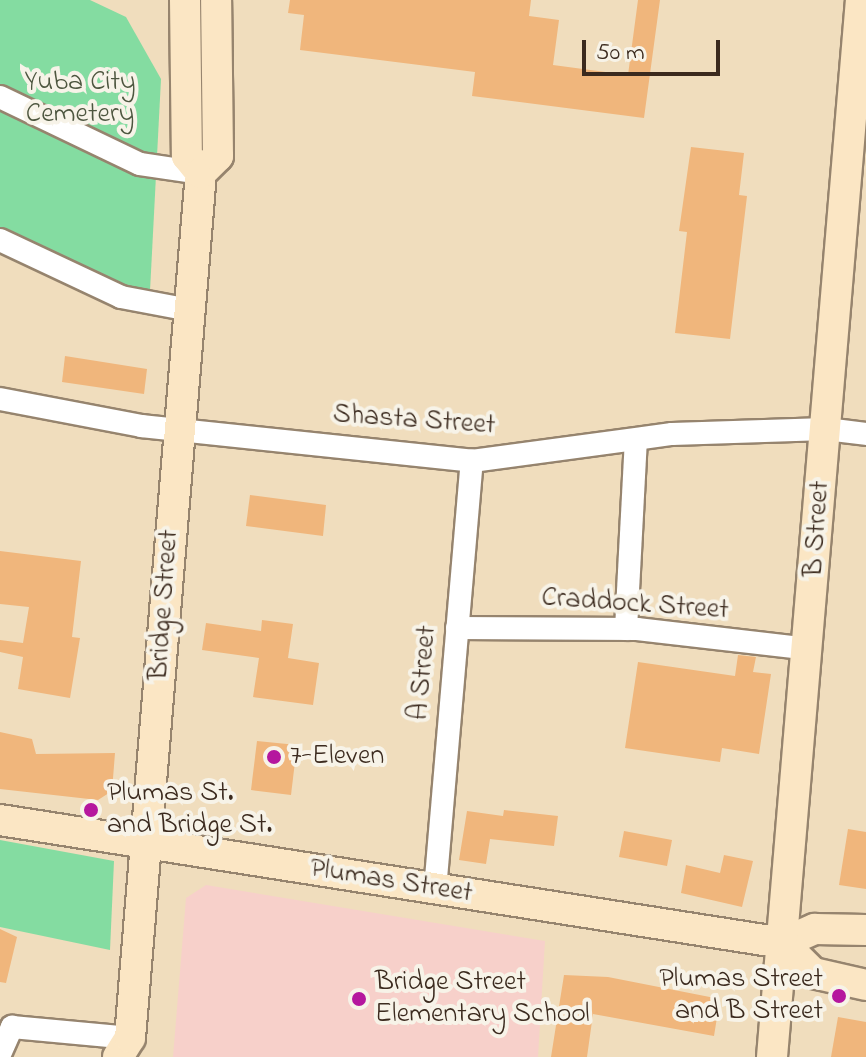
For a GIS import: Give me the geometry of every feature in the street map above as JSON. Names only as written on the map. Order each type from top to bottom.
[{"type":"street","name":"Bridge Street","points":[[185,0],[187,156],[201,173]]},
{"type":"street","name":"B Street","points":[[772,1057],[826,429],[858,127],[861,0]]},
{"type":"street","name":"Bridge Street","points":[[130,1051],[201,173],[218,156],[220,9]]},
{"type":"street","points":[[0,97],[140,164],[201,173]]},
{"type":"street","points":[[0,240],[121,297],[190,310]]},
{"type":"street","name":"Shasta Street","points":[[0,399],[179,429],[472,461],[636,440],[826,429],[866,434]]},
{"type":"street","points":[[626,629],[636,440]]},
{"type":"street","name":"A Street","points":[[435,890],[472,461]]},
{"type":"street","name":"Craddock Street","points":[[457,628],[626,629],[809,649]]},
{"type":"street","name":"Plumas Street","points":[[0,820],[783,943]]},
{"type":"street","points":[[866,930],[815,929],[783,943],[813,973],[866,985]]},
{"type":"street","points":[[0,1054],[12,1027],[130,1051]]},
{"type":"shaded area","name":"Bridge Street Elementary School","points":[[206,885],[545,941],[538,1057],[173,1057],[186,898]]},
{"type":"green space","name":"Yuba City Cemetery","points":[[0,0],[90,0],[126,17],[161,79],[150,291],[123,289],[0,232]]},
{"type":"green space","points":[[0,840],[114,861],[110,950],[0,927]]},
{"type":"building","points":[[290,0],[531,0],[529,16],[559,20],[553,65],[628,75],[638,0],[660,0],[644,118],[472,96],[475,72],[300,50],[304,15],[288,13]]},
{"type":"building","points":[[691,147],[744,153],[739,195],[747,196],[730,339],[675,333],[687,232],[679,231]]},
{"type":"building","points":[[65,356],[147,369],[144,394],[62,382]]},
{"type":"building","points":[[250,495],[326,505],[323,536],[246,526]]},
{"type":"building","points":[[0,551],[81,561],[72,637],[80,638],[70,698],[18,689],[23,657],[0,652],[0,640],[23,643],[29,607],[0,604]]},
{"type":"building","points":[[262,620],[293,624],[288,658],[319,663],[313,705],[253,697],[259,658],[202,650],[206,623],[261,631]]},
{"type":"building","points":[[738,655],[756,657],[753,672],[771,674],[759,754],[722,748],[720,762],[625,748],[638,662],[735,676]]},
{"type":"building","points":[[0,732],[32,739],[36,754],[115,753],[112,791],[98,800],[0,789]]},
{"type":"building","points":[[257,741],[297,745],[291,795],[251,790]]},
{"type":"building","points":[[504,810],[558,816],[554,846],[490,839],[486,864],[459,860],[467,811],[503,816]]},
{"type":"building","points":[[848,829],[866,832],[866,889],[839,885]]},
{"type":"building","points":[[624,831],[672,840],[667,866],[619,857]]},
{"type":"building","points":[[724,855],[753,861],[742,907],[681,893],[686,865],[720,873]]},
{"type":"building","points":[[0,929],[17,937],[6,983],[0,982]]},
{"type":"building","points":[[564,975],[608,977],[720,999],[714,1036],[593,1014],[587,1057],[551,1057]]},
{"type":"building","points":[[838,1017],[866,1022],[866,1057],[831,1057]]},
{"type":"place","name":"7-Eleven","points":[[274,757]]},
{"type":"place","name":"Plumas St. and Bridge St.","points":[[91,810]]},
{"type":"place","name":"Plumas Street and B Street","points":[[839,996]]},
{"type":"place","name":"Bridge Street Elementary School","points":[[359,999]]}]
